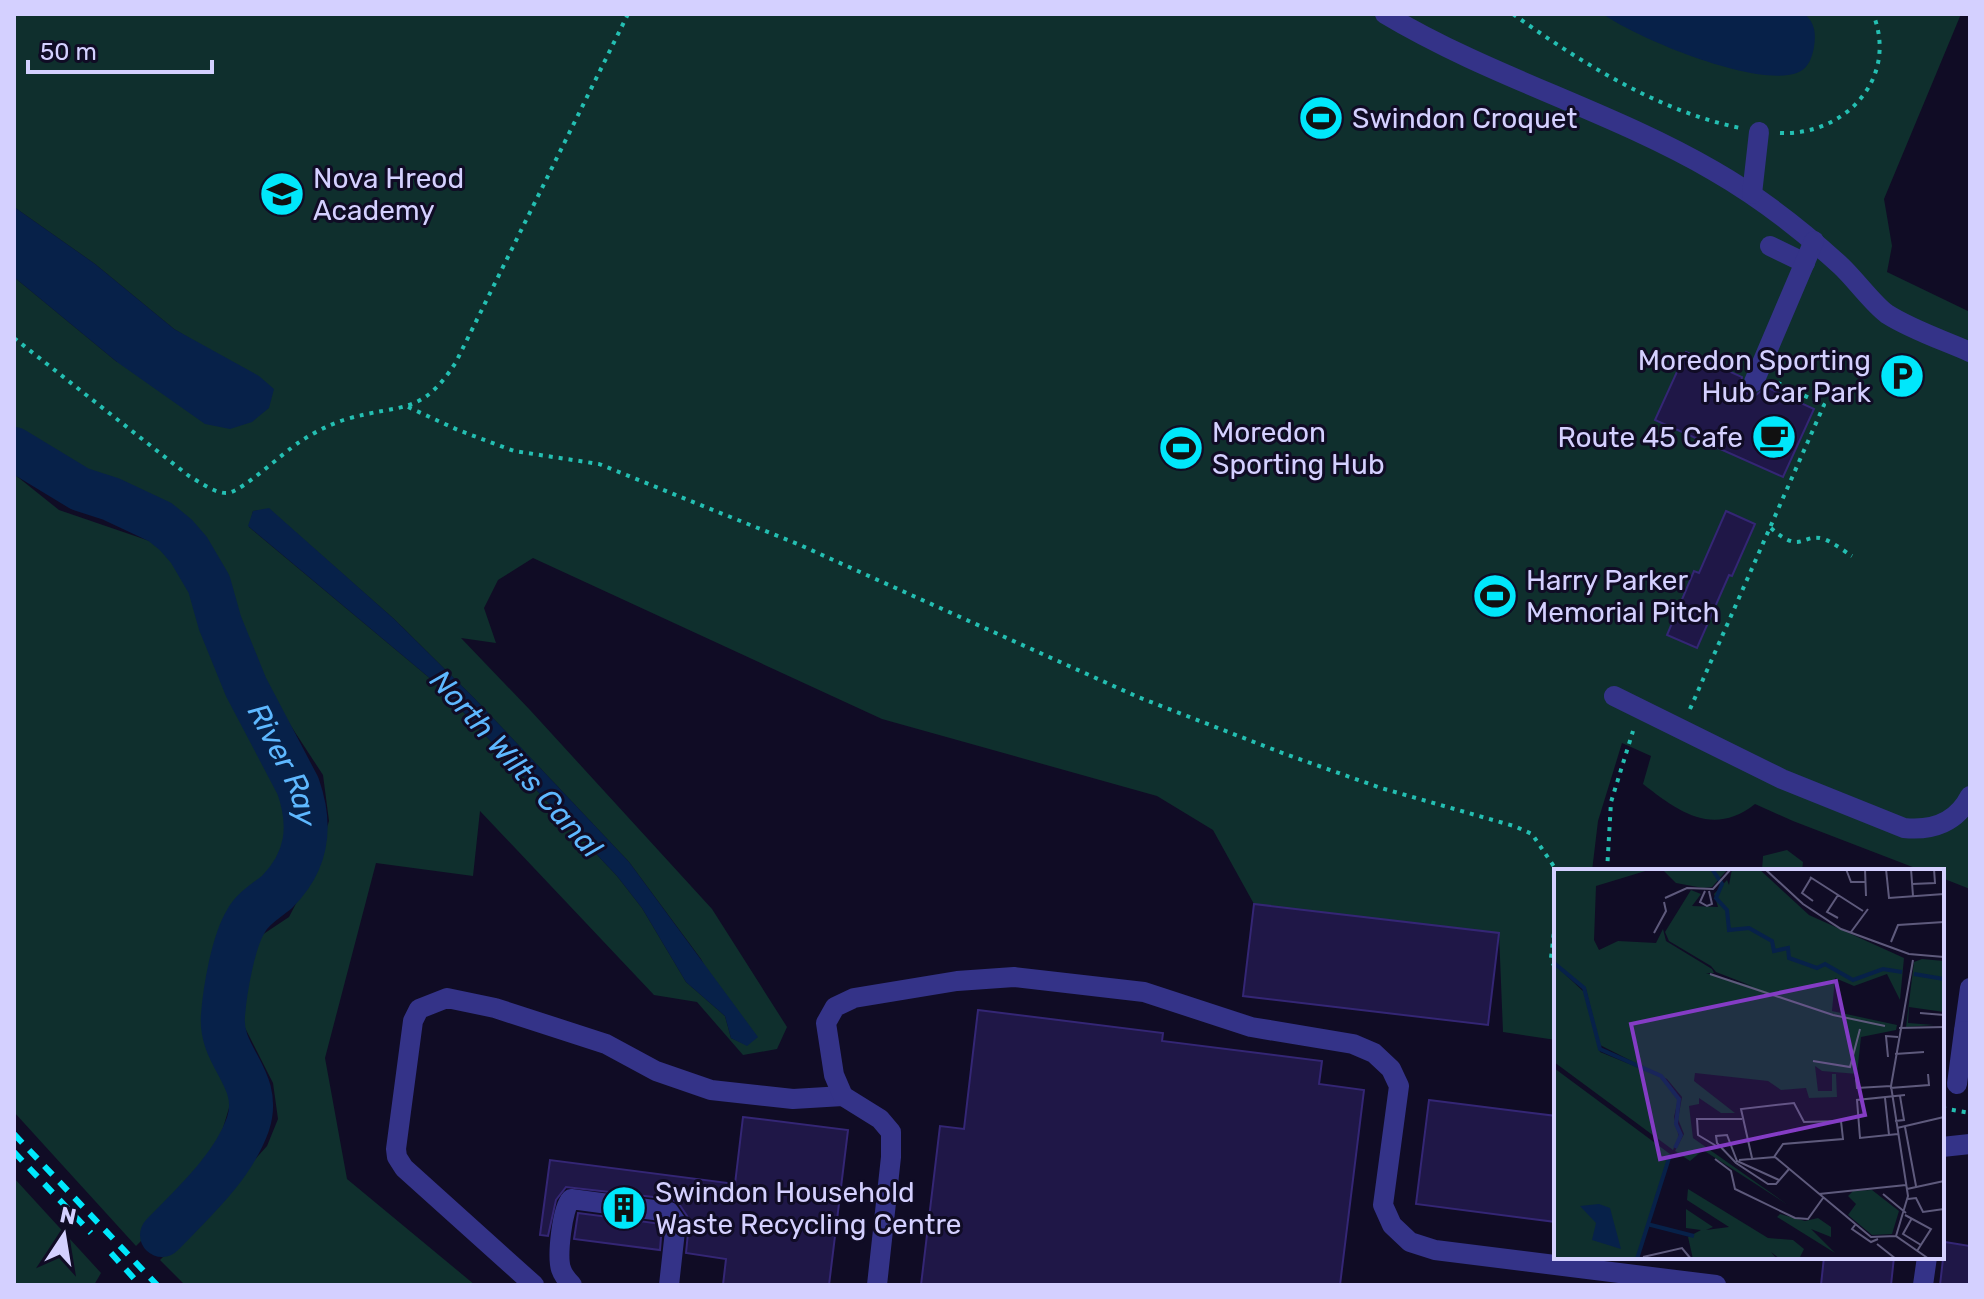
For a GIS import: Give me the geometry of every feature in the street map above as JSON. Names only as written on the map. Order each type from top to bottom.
[{"type":"lane","points":[[1385,14],[1469,58],[1649,137],[1752,194],[1814,241],[1886,313],[1970,352]]},
{"type":"lane","points":[[1752,194],[1759,132]]},
{"type":"lane","points":[[1756,378],[1814,241]]},
{"type":"lane","points":[[1770,246],[1805,263]]},
{"type":"lane","points":[[1614,696],[1782,779],[1904,828],[1919,830],[1948,822],[1959,813],[1970,796]]},
{"type":"lane","points":[[877,1285],[891,1132],[880,1119],[843,1096],[834,1075],[826,1023],[835,1007],[854,998],[957,981],[1014,977],[1144,992],[1251,1027],[1353,1044],[1374,1053],[1391,1069],[1399,1086],[1383,1205],[1392,1225],[1410,1242],[1435,1250],[1716,1285]]},
{"type":"lane","points":[[1957,1084],[1967,1031],[1970,988]]},
{"type":"lane","points":[[534,1285],[404,1168],[397,1157],[413,1021],[419,1009],[447,998],[495,1008],[606,1044],[656,1071],[711,1090],[793,1099],[843,1096]]},
{"type":"lane","points":[[1944,1147],[1970,1144]]},
{"type":"lane","points":[[572,1285],[560,1267],[559,1255],[567,1203],[571,1199],[669,1212],[676,1222],[669,1285]]},
{"type":"lane","points":[[1923,1285],[1927,1259]]},
{"type":"path","points":[[14,338],[189,476],[227,493],[325,427],[365,414],[408,407],[441,385],[456,362],[628,14]]},
{"type":"path","points":[[1513,14],[1582,60],[1694,115],[1759,132],[1788,133],[1833,123],[1864,96],[1874,75],[1881,47],[1873,14]]},
{"type":"path","points":[[1681,730],[1824,405],[1756,378]]},
{"type":"path","points":[[408,407],[514,451],[599,464],[800,545],[1138,697],[1381,788],[1514,826],[1532,834],[1556,869]]},
{"type":"path","points":[[1771,528],[1797,543],[1824,539],[1852,556]]},
{"type":"path","points":[[1607,869],[1611,802],[1641,710]]},
{"type":"path","points":[[1554,932],[1551,958],[1554,966]]},
{"type":"path","points":[[1944,1108],[1970,1113]]},
{"type":"green space","name":"Moredon Sporting Hub","points":[[14,14],[1961,14],[1884,199],[1892,246],[1887,272],[1970,312],[1970,889],[1944,879],[1944,869],[1918,869],[1755,804],[1725,819],[1697,817],[1670,804],[1643,784],[1651,756],[1622,743],[1598,821],[1592,869],[1554,869],[1554,1040],[1503,1032],[1499,933],[1254,904],[1213,830],[1157,796],[882,719],[533,558],[498,580],[484,608],[496,643],[461,638],[712,909],[787,1027],[777,1049],[743,1055],[697,1002],[654,995],[480,811],[473,876],[376,863],[325,1058],[347,1179],[475,1285],[185,1285],[160,1260],[267,1146],[278,1119],[273,1083],[241,1020],[244,965],[256,939],[289,917],[314,869],[329,821],[323,775],[253,668],[223,575],[173,531],[65,480],[14,440],[14,277],[117,362],[209,350],[174,329],[95,264],[14,207]],"holes":[[[269,509],[394,619],[474,698],[629,862],[701,959],[747,1045],[731,1038],[725,1016],[686,982],[642,908],[617,876],[438,685],[249,527],[253,511]]]},
{"type":"green space","points":[[14,474],[59,510],[170,548],[199,584],[223,676],[260,734],[289,789],[294,825],[284,861],[216,942],[210,992],[232,1098],[220,1138],[162,1220],[136,1246],[14,1112]]},
{"type":"green space","points":[[1787,850],[1803,862],[1802,869],[1762,869],[1763,856]]},
{"type":"green space","points":[[14,1178],[101,1273],[94,1285],[14,1285]]},
{"type":"water","points":[[1603,14],[1804,14],[1814,29],[1814,47],[1808,65],[1799,72],[1781,76],[1757,74],[1669,48]]},
{"type":"water","points":[[14,207],[95,264],[174,329],[259,376],[274,389],[269,408],[252,422],[230,429],[205,424],[117,362],[14,277]]},
{"type":"water","name":"North Wilts Canal","points":[[269,508],[394,619],[474,698],[629,862],[758,1037],[747,1046],[731,1038],[725,1016],[686,982],[642,908],[617,876],[438,685],[248,526],[253,511]]},
{"type":"building","points":[[1686,352],[1742,377],[1741,384],[1748,394],[1756,395],[1766,387],[1814,409],[1783,477],[1655,420]]},
{"type":"building","points":[[1726,511],[1755,524],[1697,648],[1667,635],[1694,571],[1699,573]]},
{"type":"building","points":[[1254,904],[1499,933],[1488,1025],[1243,996]]},
{"type":"building","points":[[978,1010],[1163,1033],[1162,1041],[1322,1061],[1319,1084],[1364,1090],[1340,1285],[921,1285],[940,1126],[964,1129]]},
{"type":"building","points":[[1429,1100],[1554,1116],[1554,1222],[1416,1204]]},
{"type":"building","points":[[743,1117],[848,1130],[829,1285],[723,1285],[726,1259],[686,1253],[689,1223],[679,1204],[671,1199],[566,1187],[556,1200],[548,1236],[540,1235],[550,1160],[735,1184]]},
{"type":"building","points":[[578,1213],[662,1224],[660,1250],[574,1239]]},
{"type":"building","points":[[1945,1242],[1970,1246],[1970,1285],[1940,1285]]},
{"type":"building","points":[[1824,1259],[1894,1259],[1891,1285],[1821,1285]]},
{"type":"waterway","name":"River Ray","points":[[14,449],[80,489],[111,499],[160,522],[189,550],[209,584],[220,623],[246,687],[298,786],[305,815],[304,842],[295,868],[277,892],[256,908],[246,921],[237,941],[228,980],[224,1030],[227,1044],[250,1094],[248,1124],[222,1170],[162,1235]]},
{"type":"railway","points":[[14,1134],[157,1285]]},
{"type":"railway","points":[[14,1152],[91,1233]]},
{"type":"railway","points":[[111,1253],[140,1285]]},
{"type":"place","name":"Swindon Croquet","points":[[1321,118]]},
{"type":"place","name":"Nova Hreod Academy","points":[[282,194]]},
{"type":"place","name":"Moredon Sporting Hub Car Park","points":[[1902,376]]},
{"type":"place","name":"Route 45 Cafe","points":[[1774,437]]},
{"type":"place","name":"Moredon Sporting Hub","points":[[1181,448]]},
{"type":"place","name":"Harry Parker Memorial Pitch","points":[[1495,596]]},
{"type":"place","name":"Swindon Household Waste Recycling Centre","points":[[624,1208]]}]
